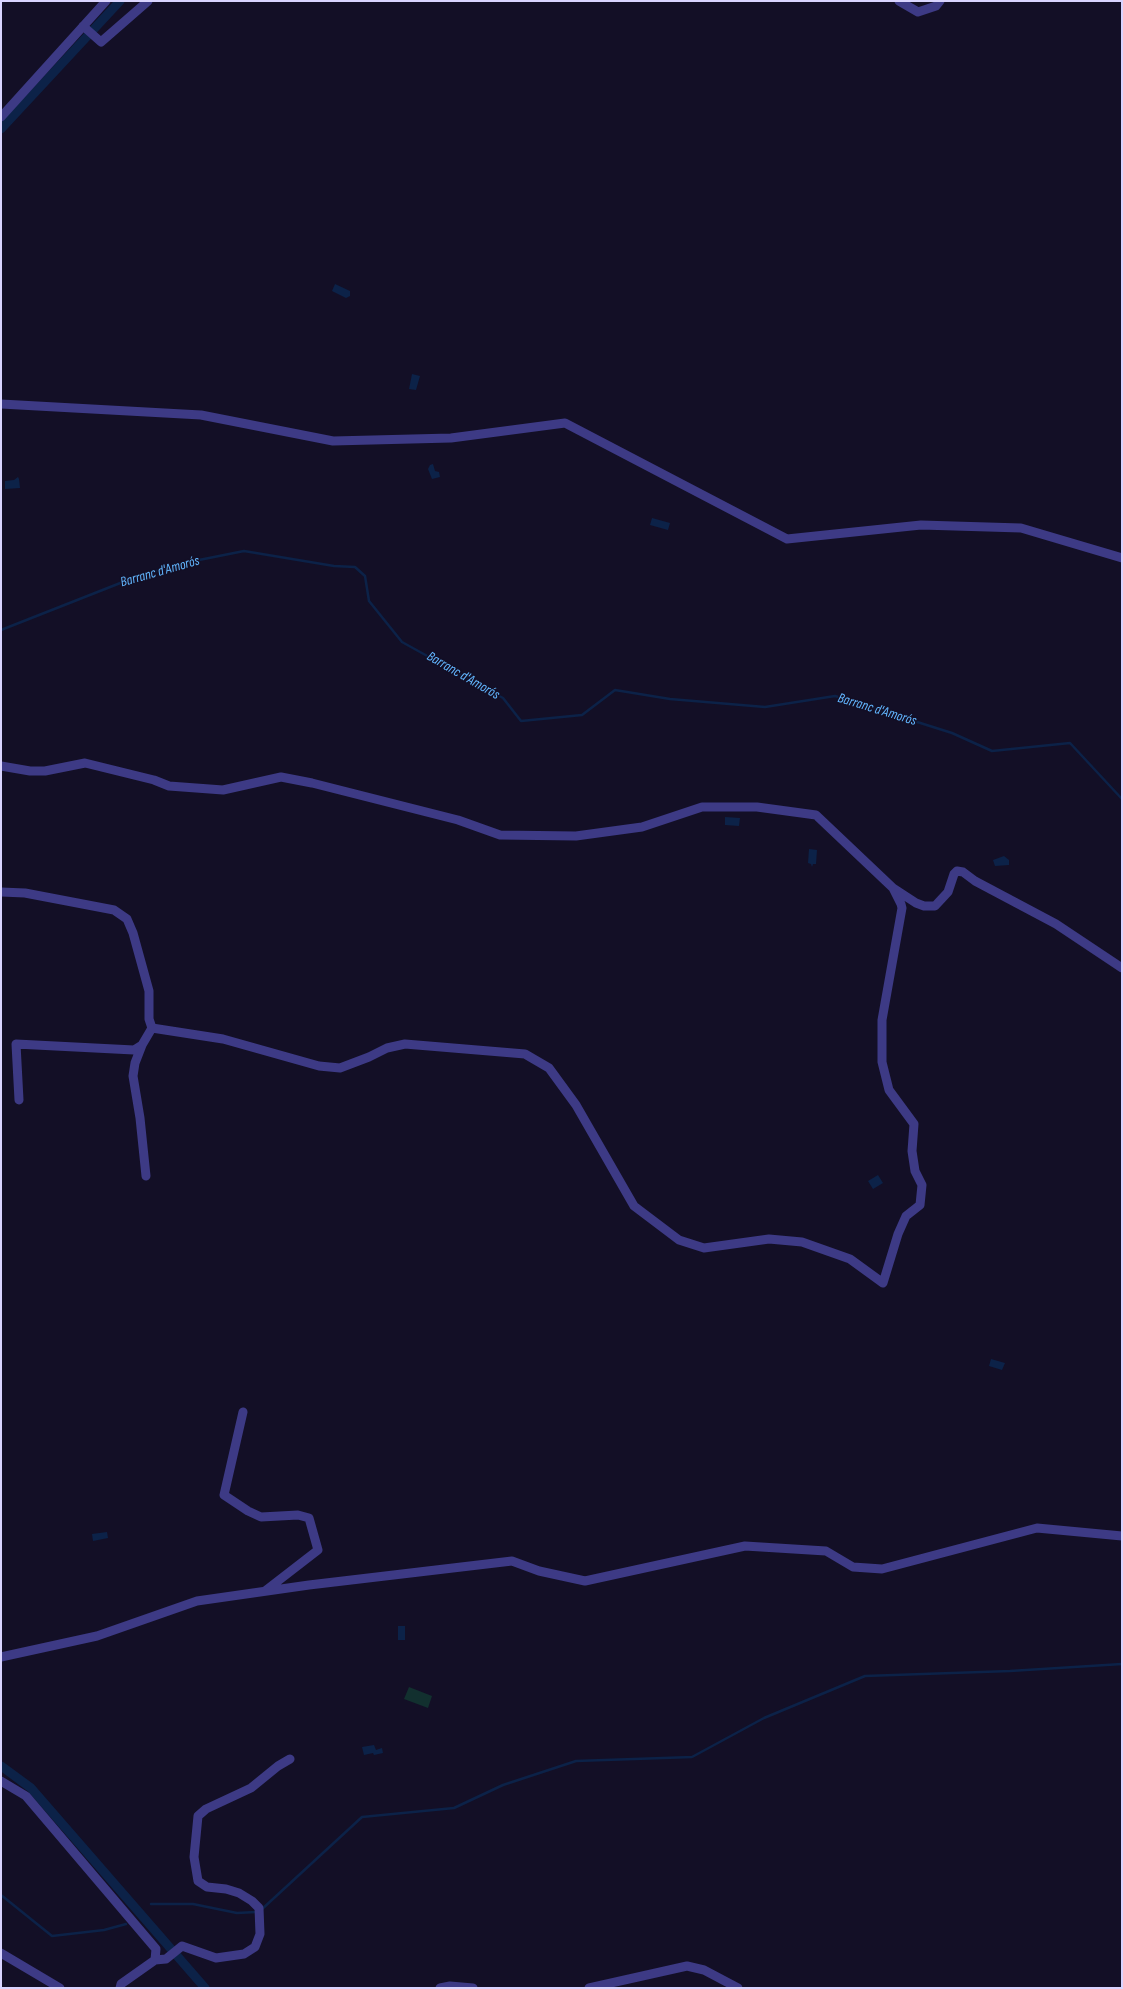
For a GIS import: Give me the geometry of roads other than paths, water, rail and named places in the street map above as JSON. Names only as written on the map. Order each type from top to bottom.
[{"type":"street","points":[[1,117],[106,1]]},
{"type":"street","points":[[83,26],[101,42],[148,1]]},
{"type":"street","points":[[899,1],[918,12],[936,6],[940,1]]},
{"type":"street","points":[[1,404],[201,415],[333,441],[451,438],[565,423],[787,539],[921,525],[1021,528],[1122,558]]},
{"type":"street","points":[[1,766],[30,771],[45,771],[85,763],[154,780],[168,786],[223,790],[281,777],[312,782],[458,820],[500,835],[576,836],[642,826],[702,807],[764,808],[816,815],[893,888],[916,903],[924,906],[935,906],[948,892],[954,874],[957,871],[963,872],[975,881],[1056,924],[1122,968]]},
{"type":"street","points":[[152,1028],[223,1038],[319,1066],[340,1068],[369,1058],[387,1048],[405,1044],[525,1054],[548,1068],[576,1105],[634,1206],[679,1240],[704,1248],[769,1239],[802,1242],[850,1259],[883,1283],[898,1234],[906,1216],[920,1205],[922,1185],[915,1171],[912,1150],[914,1124],[889,1090],[882,1062],[882,1020],[902,908],[893,888]]},
{"type":"street","points":[[1,892],[25,893],[114,910],[127,919],[133,933],[149,991],[149,1019],[152,1028],[142,1045],[132,1076],[140,1118],[146,1176]]},
{"type":"street","points":[[19,1100],[16,1044],[134,1050],[142,1045]]},
{"type":"street","points":[[242,1412],[224,1495],[248,1511],[261,1517],[298,1515],[309,1518],[318,1550],[265,1592]]},
{"type":"street","points":[[1,1658],[97,1636],[197,1601],[512,1561],[539,1571],[585,1581],[745,1546],[826,1551],[853,1566],[882,1569],[1037,1528],[1122,1536]]},
{"type":"street","points":[[120,1988],[121,1984],[155,1960],[166,1959],[182,1946],[198,1950],[210,1957],[221,1958],[244,1954],[251,1951],[258,1941],[260,1934],[259,1908],[252,1901],[239,1893],[226,1889],[207,1887],[198,1881],[194,1857],[198,1816],[206,1809],[251,1788],[278,1766],[290,1759]]},
{"type":"street","points":[[1,1781],[26,1796],[156,1949],[155,1960]]},
{"type":"street","points":[[1,1953],[60,1988]]},
{"type":"street","points":[[589,1988],[687,1966],[704,1970],[738,1988]]},
{"type":"street","points":[[440,1988],[450,1986],[473,1988]]},
{"type":"water","points":[[335,284],[350,291],[350,296],[346,298],[332,291]]},
{"type":"water","points":[[412,374],[420,376],[416,390],[409,389]]},
{"type":"water","points":[[433,464],[435,471],[439,472],[440,477],[432,479],[428,469],[430,465]]},
{"type":"water","points":[[18,477],[20,488],[5,489],[5,481],[14,480]]},
{"type":"water","points":[[652,518],[670,523],[668,530],[650,525]]},
{"type":"water","points":[[725,817],[740,818],[739,826],[725,825]]},
{"type":"water","points":[[809,849],[817,850],[816,864],[813,864],[812,867],[811,864],[808,863]]},
{"type":"water","points":[[1004,856],[1009,860],[1009,865],[995,866],[993,860]]},
{"type":"water","points":[[878,1175],[883,1183],[873,1189],[868,1181]]},
{"type":"water","points":[[991,1359],[1005,1363],[1002,1370],[989,1366]]},
{"type":"water","points":[[107,1532],[108,1538],[93,1541],[92,1534]]},
{"type":"water","points":[[398,1626],[405,1626],[405,1640],[398,1640]]},
{"type":"water","points":[[374,1745],[376,1750],[382,1748],[383,1753],[364,1755],[362,1747]]},
{"type":"waterway","points":[[1,129],[120,1]]},
{"type":"waterway","name":"Barranc d'Amorós","points":[[1,630],[133,578],[184,563],[244,551],[334,566],[355,567],[365,576],[369,601],[402,642],[503,698],[521,721],[582,715],[615,690],[670,699],[765,707],[835,696],[952,733],[992,751],[1070,743],[1122,799]]},
{"type":"waterway","points":[[261,1910],[362,1817],[454,1808],[503,1785],[576,1761],[692,1757],[764,1718],[865,1676],[1010,1671],[1122,1664]]},
{"type":"waterway","points":[[1,1766],[31,1788],[205,1988]]},
{"type":"waterway","points":[[1,1895],[52,1936],[104,1930],[126,1924]]},
{"type":"waterway","points":[[151,1904],[193,1904],[237,1913],[256,1912]]}]
